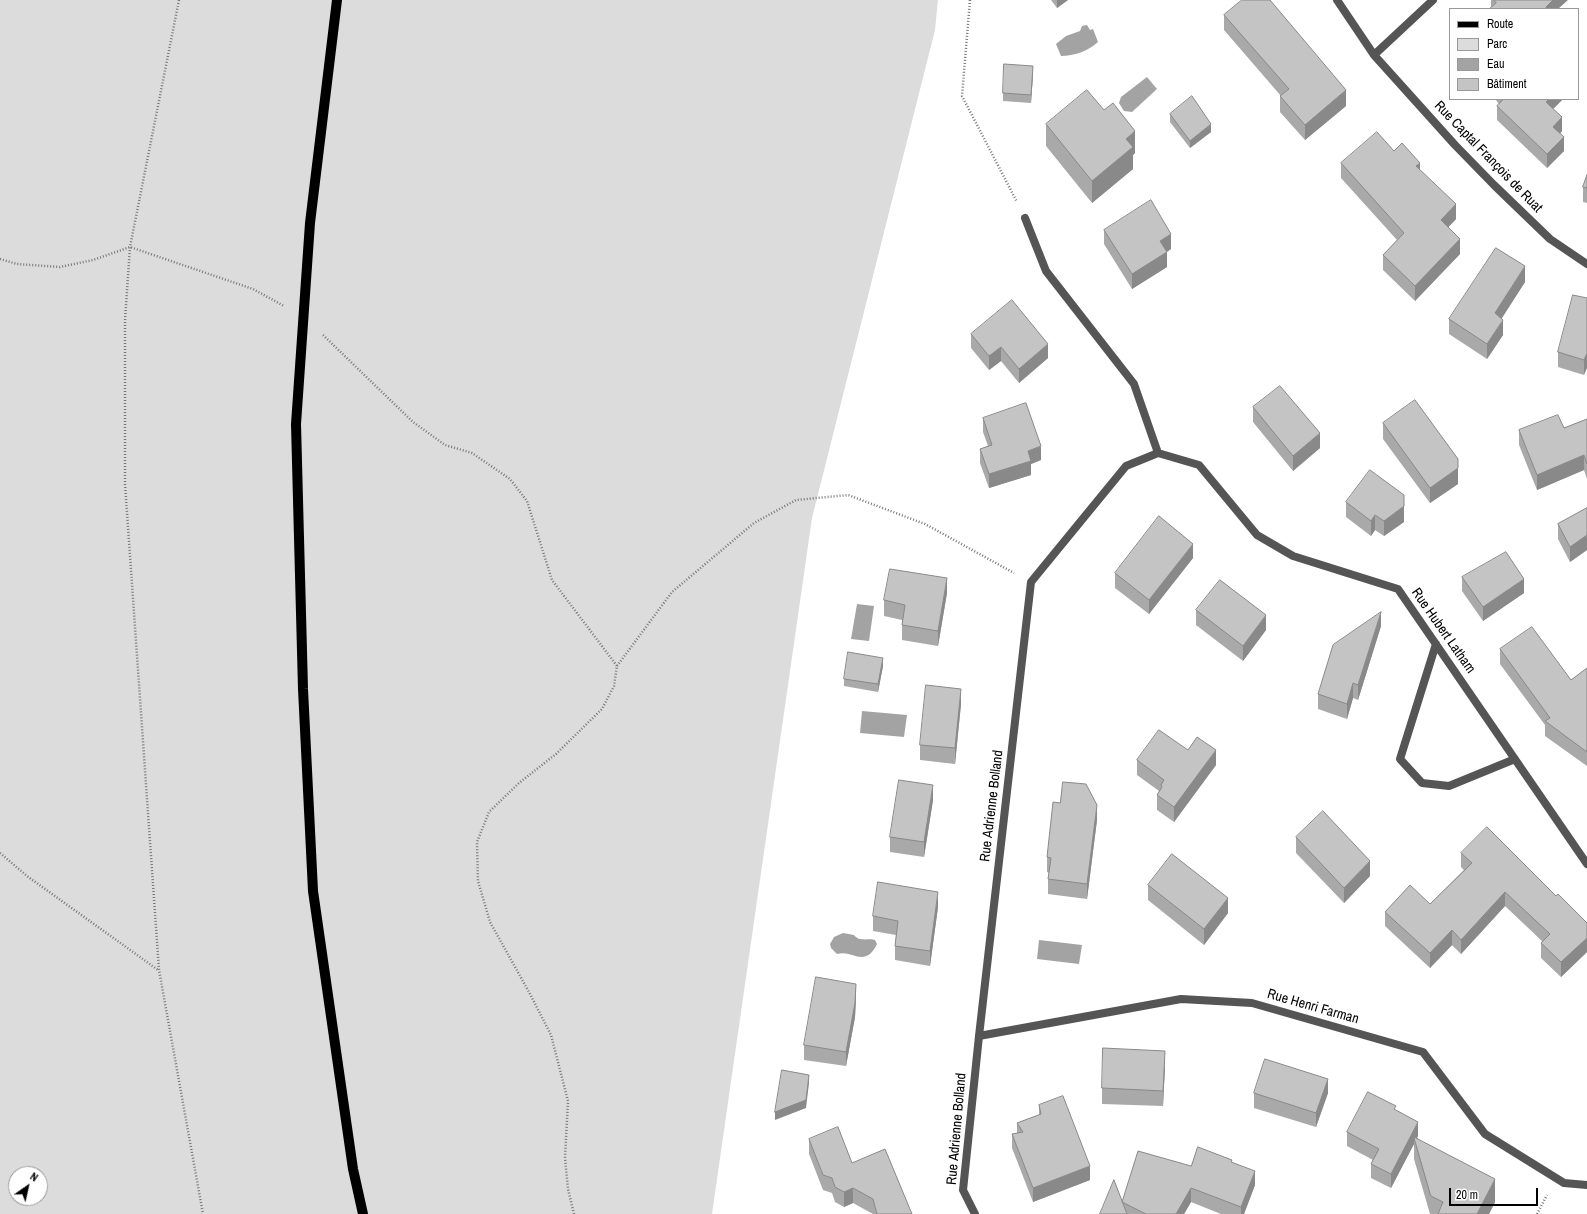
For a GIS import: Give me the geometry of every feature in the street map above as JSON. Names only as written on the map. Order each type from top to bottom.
[{"type":"main road","points":[[337,0],[310,223],[296,424],[303,689],[313,891],[353,1169],[363,1214]]},
{"type":"street","name":"Rue Captal François de Ruat","points":[[1337,0],[1374,55],[1455,145],[1550,239],[1587,264]]},
{"type":"street","points":[[1374,55],[1433,0]]},
{"type":"street","points":[[1025,218],[1046,271],[1134,384],[1158,453],[1126,466],[1031,582]]},
{"type":"street","name":"Rue Hubert Latham","points":[[1158,453],[1199,465],[1257,535],[1293,556],[1398,588],[1587,864]]},
{"type":"street","name":"Rue Adrienne Bolland","points":[[975,1214],[963,1190],[979,1036],[1031,582]]},
{"type":"street","points":[[1436,644],[1400,759],[1422,784],[1449,786],[1515,759]]},
{"type":"street","name":"Rue Henri Farman","points":[[979,1036],[1181,999],[1252,1003],[1423,1052],[1485,1134],[1564,1183],[1587,1185]]},
{"type":"path","points":[[179,0],[130,247],[125,320],[125,484],[158,970],[203,1214]]},
{"type":"path","points":[[970,0],[962,96],[1025,218]]},
{"type":"path","points":[[0,259],[16,264],[60,267],[93,260],[130,247],[253,289],[304,316],[413,422],[445,445],[472,453],[510,479],[527,501],[552,580],[617,666]]},
{"type":"path","points":[[574,1214],[568,1189],[565,1158],[568,1101],[551,1035],[490,922],[478,880],[477,842],[489,812],[519,783],[556,754],[602,709],[614,686],[617,666],[672,592],[754,524],[796,500],[848,495],[925,524],[1031,582]]},
{"type":"path","points":[[0,853],[27,876],[158,970]]},
{"type":"green space","points":[[0,0],[938,0],[935,30],[812,518],[712,1214],[0,1214]]},
{"type":"water","points":[[1087,25],[1090,30],[1093,29],[1098,42],[1081,52],[1061,56],[1056,44],[1066,36],[1080,31],[1082,26]]},
{"type":"water","points":[[1147,77],[1157,89],[1132,112],[1124,111],[1119,103],[1121,97]]},
{"type":"water","points":[[857,604],[874,606],[869,641],[851,639]]},
{"type":"water","points":[[862,711],[907,715],[904,737],[860,733]]},
{"type":"water","points":[[843,933],[854,935],[861,939],[872,939],[875,940],[877,944],[868,955],[863,957],[843,953],[837,954],[831,948],[830,944],[834,937]]},
{"type":"water","points":[[1039,940],[1082,945],[1079,964],[1037,959]]},
{"type":"building","points":[[1242,0],[1270,0],[1346,90],[1305,125],[1280,96],[1289,89],[1224,15]]},
{"type":"building","points":[[1494,0],[1553,0],[1546,8],[1490,8],[1496,3]]},
{"type":"building","points":[[1004,64],[1033,66],[1031,95],[1003,93]]},
{"type":"building","points":[[1087,90],[1104,110],[1113,103],[1135,131],[1126,139],[1133,147],[1092,181],[1046,124]]},
{"type":"building","points":[[1192,96],[1211,124],[1190,141],[1170,114]]},
{"type":"building","points":[[1503,100],[1548,100],[1546,102],[1562,117],[1553,127],[1564,137],[1547,154],[1497,106]]},
{"type":"building","points":[[1377,132],[1394,151],[1402,143],[1420,163],[1416,166],[1456,204],[1441,220],[1460,239],[1415,286],[1383,255],[1404,233],[1341,163]]},
{"type":"building","points":[[1587,175],[1587,188],[1583,187]]},
{"type":"building","points":[[1151,200],[1171,234],[1160,241],[1167,252],[1132,274],[1104,230]]},
{"type":"building","points":[[1496,248],[1525,266],[1495,313],[1503,320],[1487,344],[1449,319]]},
{"type":"building","points":[[1573,295],[1587,298],[1587,353],[1584,360],[1558,352]]},
{"type":"building","points":[[1012,300],[1048,344],[1019,369],[1001,347],[989,356],[971,334]]},
{"type":"building","points":[[1280,386],[1320,433],[1293,456],[1253,407]]},
{"type":"building","points":[[1415,400],[1458,459],[1458,468],[1430,488],[1383,423]]},
{"type":"building","points":[[1026,403],[1041,446],[1028,451],[1031,461],[989,474],[980,449],[992,445],[983,418]]},
{"type":"building","points":[[1558,415],[1564,428],[1587,419],[1587,464],[1584,455],[1537,475],[1519,430]]},
{"type":"building","points":[[1370,470],[1404,495],[1404,506],[1384,521],[1375,515],[1371,521],[1346,502]]},
{"type":"building","points":[[1587,508],[1587,535],[1570,547],[1558,524]]},
{"type":"building","points":[[1159,516],[1193,544],[1149,600],[1115,573]]},
{"type":"building","points":[[1506,552],[1524,579],[1483,607],[1462,577]]},
{"type":"building","points":[[890,569],[947,578],[938,631],[902,625],[905,605],[884,600]]},
{"type":"building","points":[[1220,580],[1266,615],[1243,646],[1196,610]]},
{"type":"building","points":[[1381,612],[1358,685],[1353,683],[1347,704],[1318,694],[1333,645]]},
{"type":"building","points":[[1532,627],[1571,680],[1587,668],[1587,752],[1545,721],[1550,718],[1500,649]]},
{"type":"building","points":[[848,652],[883,658],[878,684],[844,679]]},
{"type":"building","points":[[926,685],[961,689],[955,748],[920,745]]},
{"type":"building","points":[[1159,730],[1188,750],[1197,737],[1216,750],[1174,807],[1157,795],[1164,780],[1137,760]]},
{"type":"building","points":[[899,780],[933,785],[924,842],[890,837]]},
{"type":"building","points":[[1063,782],[1086,784],[1097,805],[1087,884],[1048,879],[1051,858],[1047,857],[1053,802],[1060,803]]},
{"type":"building","points":[[1323,811],[1370,861],[1344,888],[1296,837]]},
{"type":"building","points":[[1487,827],[1556,896],[1558,894],[1587,923],[1587,938],[1561,962],[1541,943],[1550,934],[1505,892],[1461,940],[1452,930],[1430,953],[1385,912],[1410,885],[1430,904],[1472,863],[1461,853]]},
{"type":"building","points":[[1172,854],[1228,898],[1204,929],[1148,885]]},
{"type":"building","points":[[878,882],[938,892],[930,951],[895,946],[898,921],[873,916]]},
{"type":"building","points":[[816,977],[856,984],[855,1003],[846,1052],[804,1045]]},
{"type":"building","points":[[1103,1048],[1165,1051],[1163,1091],[1102,1088]]},
{"type":"building","points":[[1265,1059],[1328,1079],[1316,1113],[1254,1093]]},
{"type":"building","points":[[782,1070],[809,1075],[806,1100],[775,1112]]},
{"type":"building","points":[[1368,1092],[1396,1106],[1394,1109],[1418,1122],[1391,1174],[1371,1164],[1379,1149],[1347,1132]]},
{"type":"building","points":[[1063,1096],[1090,1166],[1033,1188],[1012,1134],[1023,1132],[1017,1123],[1041,1114],[1039,1105]]},
{"type":"building","points":[[838,1127],[852,1163],[885,1149],[912,1214],[877,1214],[873,1199],[853,1188],[844,1192],[835,1187],[832,1178],[823,1175],[809,1139]]},
{"type":"building","points":[[1414,1137],[1495,1179],[1477,1214],[1438,1214],[1443,1202],[1431,1196]]},
{"type":"building","points":[[1198,1147],[1232,1160],[1231,1162],[1255,1171],[1241,1207],[1191,1188],[1176,1214],[1146,1214],[1122,1202],[1138,1151],[1191,1166]]},
{"type":"building","points":[[1114,1180],[1127,1214],[1100,1214]]}]
